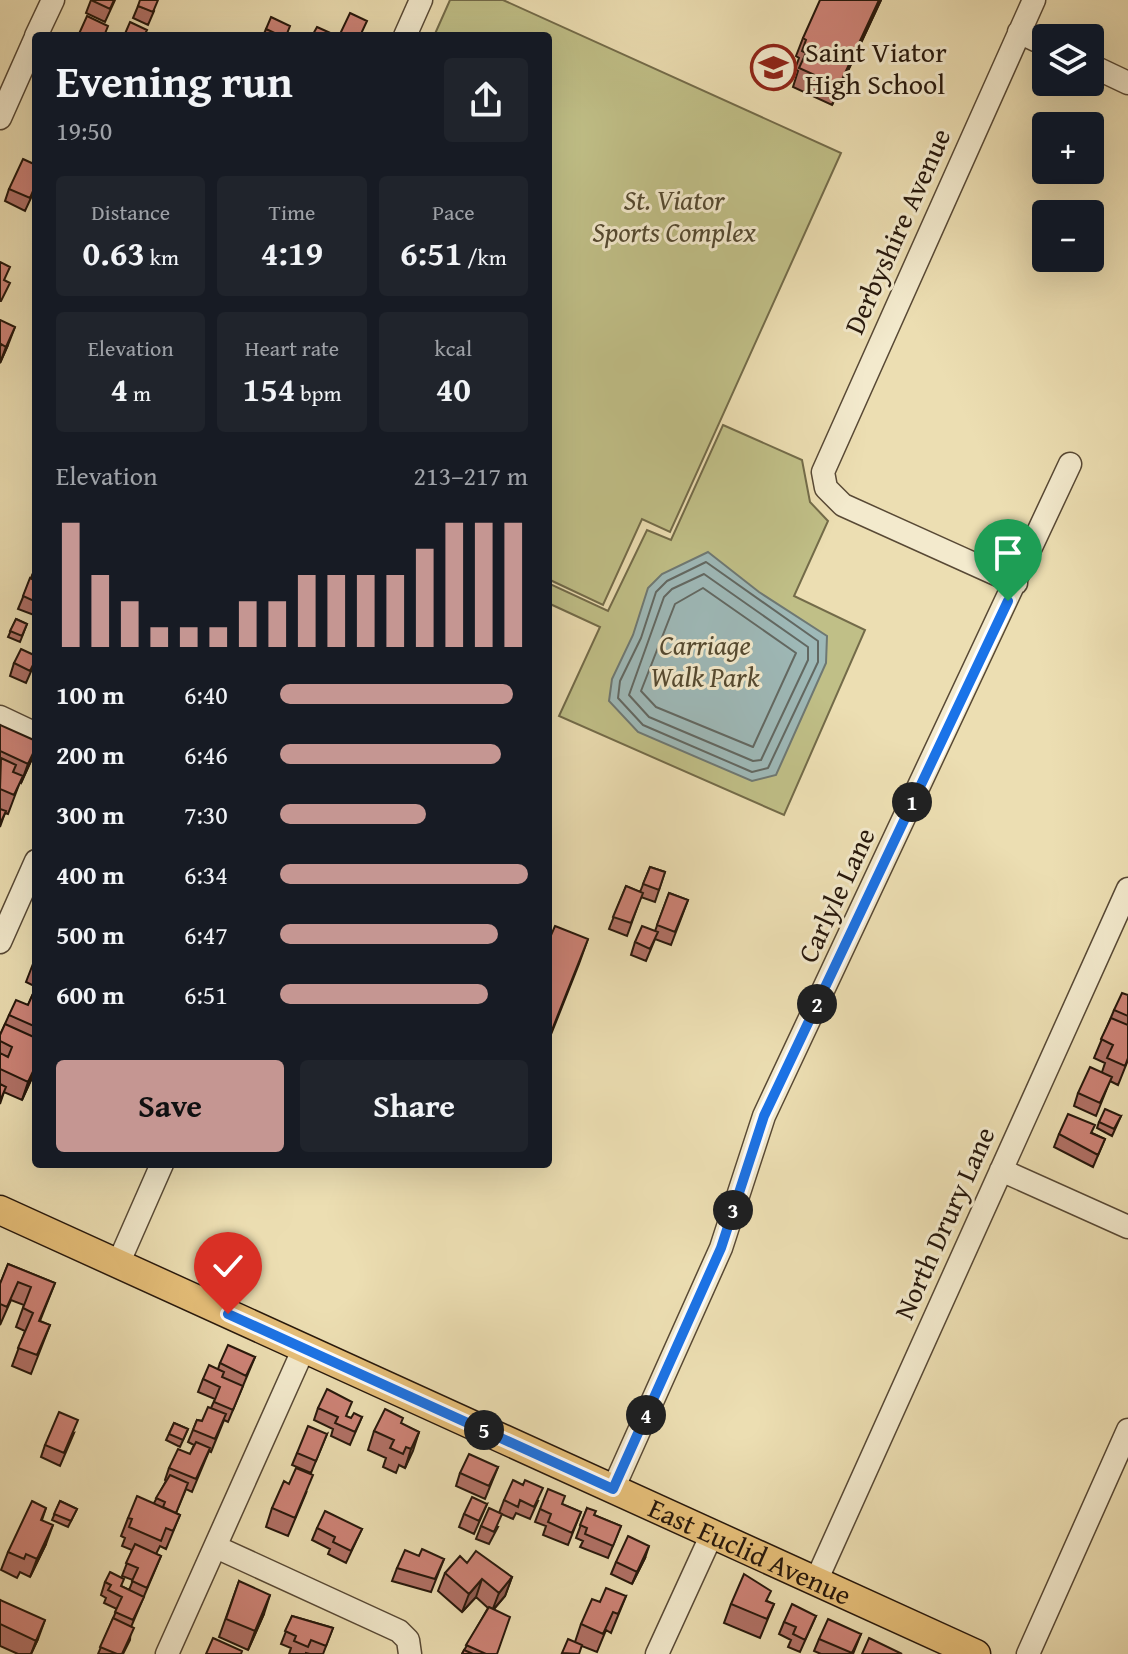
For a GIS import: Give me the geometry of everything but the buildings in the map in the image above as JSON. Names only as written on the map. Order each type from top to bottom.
[{"type":"main road","name":"East Euclid Avenue","points":[[0,1210],[976,1654]]},
{"type":"street","points":[[38,32],[53,0]]},
{"type":"street","points":[[407,32],[421,0]]},
{"type":"street","name":"Derbyshire Avenue","points":[[1016,583],[843,505],[826,488],[823,472],[1034,0]]},
{"type":"street","points":[[1019,32],[1032,38]]},
{"type":"street","points":[[0,118],[32,45]]},
{"type":"street","points":[[1104,72],[1128,83]]},
{"type":"street","name":"Carlyle Lane","points":[[613,1489],[721,1248],[764,1116],[1070,464]]},
{"type":"street","points":[[0,717],[32,732]]},
{"type":"street","points":[[0,942],[32,870]]},
{"type":"street","name":"North Drury Lane","points":[[816,1581],[1128,889]]},
{"type":"street","points":[[118,1264],[160,1168]]},
{"type":"street","points":[[1001,1170],[1128,1227]]},
{"type":"street","points":[[167,1654],[304,1348]]},
{"type":"street","points":[[1028,1654],[1128,1430]]},
{"type":"street","points":[[657,1654],[712,1534]]},
{"type":"street","points":[[216,1547],[388,1625],[409,1647]]},
{"type":"green space","name":"St. Viator Sports Complex","points":[[450,0],[503,0],[841,153],[670,532],[642,519],[603,605],[552,581],[552,32],[436,32]]},
{"type":"green space","name":"Carriage Walk Park","points":[[723,425],[802,460],[810,502],[828,521],[794,596],[865,630],[784,815],[559,716],[600,627],[552,605],[552,585],[608,611],[647,530],[671,540]]},
{"type":"water","points":[[708,552],[759,592],[827,636],[826,663],[776,775],[752,781],[638,732],[609,701],[612,679],[633,635],[648,588],[662,574]]},
{"type":"place","name":"Saint Viator High School","points":[[774,68]]},
{"type":"route","points":[[228,1314],[613,1489],[721,1248],[764,1116],[1008,601]]}]
